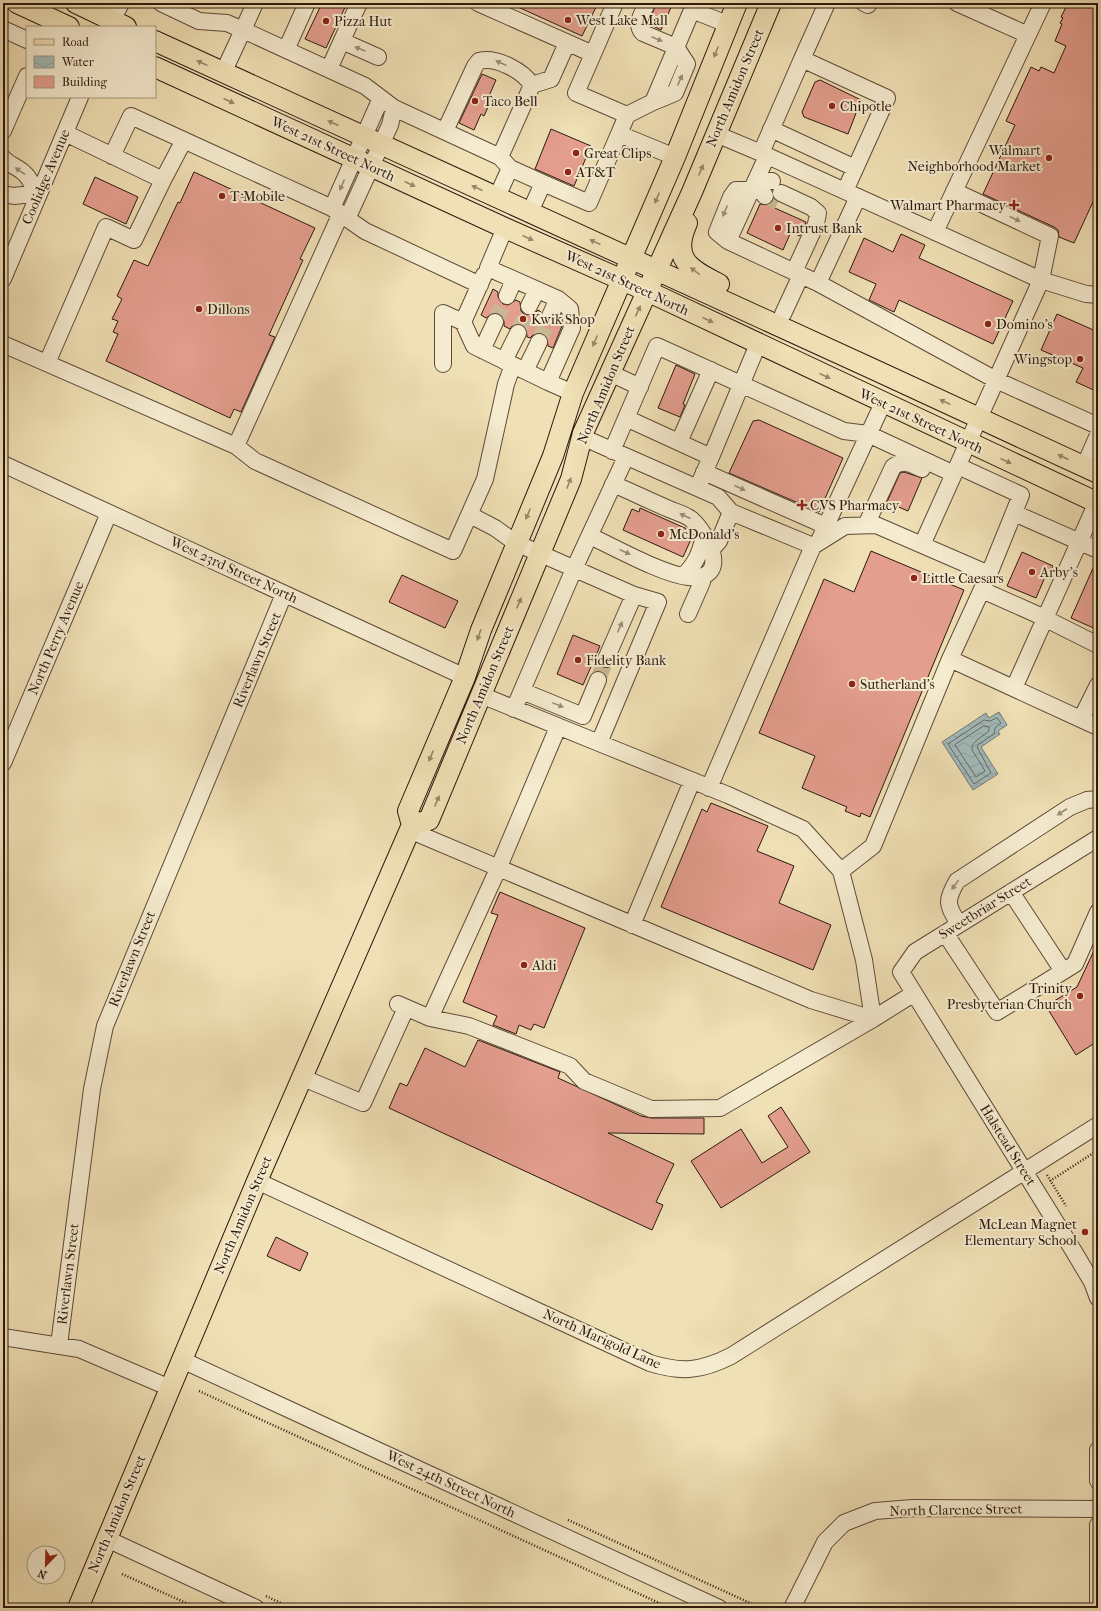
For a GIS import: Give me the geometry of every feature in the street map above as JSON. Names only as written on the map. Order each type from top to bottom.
[{"type":"main road","points":[[76,3],[117,19]]},
{"type":"main road","name":"North Amidon Street","points":[[78,1608],[301,1077],[410,827],[408,811],[465,677],[481,630],[553,456],[573,393],[675,157],[727,24],[737,3]]},
{"type":"main road","name":"North Amidon Street","points":[[410,827],[428,820],[571,480],[582,437],[692,192],[771,3]]},
{"type":"main road","points":[[20,4],[67,26]]},
{"type":"main road","name":"West 21st Street North","points":[[156,41],[1091,470]]},
{"type":"main road","name":"West 21st Street North","points":[[156,67],[505,228],[647,291],[1098,503]]},
{"type":"main road","points":[[692,192],[695,203],[681,236],[681,246],[686,264],[695,273],[853,346],[875,370]]},
{"type":"street","points":[[161,3],[199,20],[227,22],[329,69],[365,86],[394,108],[505,162],[543,183],[589,203],[627,115],[653,102],[693,6],[727,24]]},
{"type":"street","points":[[223,73],[255,3]]},
{"type":"street","points":[[286,50],[306,3]]},
{"type":"street","points":[[329,69],[359,3]]},
{"type":"street","points":[[478,3],[593,54]]},
{"type":"street","points":[[616,3],[576,93],[627,115]]},
{"type":"street","points":[[647,3],[638,23],[638,28],[643,33],[676,47]]},
{"type":"street","points":[[827,3],[771,129],[764,154],[769,190],[728,242],[818,283],[996,380],[1098,426]]},
{"type":"street","points":[[864,3],[868,5],[869,3]]},
{"type":"street","points":[[957,3],[1028,35]]},
{"type":"street","points":[[935,232],[1043,3]]},
{"type":"street","points":[[4,30],[26,40]]},
{"type":"street","points":[[342,41],[378,57]]},
{"type":"street","points":[[532,85],[551,79],[567,43]]},
{"type":"street","points":[[802,59],[887,98],[855,168],[852,194],[818,283]]},
{"type":"street","points":[[445,132],[475,66],[479,61],[493,60],[526,75],[532,85]]},
{"type":"street","points":[[3,131],[26,78]]},
{"type":"street","points":[[497,197],[505,162],[532,85]]},
{"type":"street","name":"Coolidge Avenue","points":[[3,279],[9,246],[39,193],[80,98]]},
{"type":"street","points":[[236,446],[363,162],[372,140],[381,98]]},
{"type":"street","points":[[372,140],[390,125],[394,108]]},
{"type":"street","points":[[112,156],[131,116],[340,213],[365,231],[480,285]]},
{"type":"street","points":[[771,129],[855,168]]},
{"type":"street","points":[[64,133],[163,180]]},
{"type":"street","points":[[619,134],[675,157]]},
{"type":"street","points":[[716,134],[764,154],[1041,280],[1086,294],[1098,295]]},
{"type":"street","points":[[47,363],[106,227],[134,240],[184,140]]},
{"type":"street","points":[[3,158],[8,163],[22,171],[30,179],[33,188],[39,193]]},
{"type":"street","points":[[530,212],[543,183]]},
{"type":"street","points":[[769,190],[811,207],[818,213],[816,224],[783,314]]},
{"type":"street","points":[[922,545],[1041,280],[1050,236],[954,191]]},
{"type":"street","points":[[3,194],[14,196],[39,193]]},
{"type":"street","points":[[463,322],[505,228]]},
{"type":"street","points":[[488,268],[558,299],[570,309],[572,328],[548,382]]},
{"type":"street","points":[[507,296],[514,280]]},
{"type":"street","points":[[529,306],[537,290]]},
{"type":"street","points":[[550,316],[558,299]]},
{"type":"street","points":[[443,364],[443,313],[463,322],[474,346],[573,393]]},
{"type":"street","points":[[482,350],[495,322]]},
{"type":"street","points":[[3,344],[236,446],[255,461],[453,551],[485,479],[506,384],[514,366],[518,332]]},
{"type":"street","points":[[514,366],[539,342]]},
{"type":"street","points":[[697,488],[758,344]]},
{"type":"street","points":[[514,709],[574,569],[613,484],[626,418],[657,346],[844,431],[868,434],[954,474]]},
{"type":"street","points":[[679,442],[711,370]]},
{"type":"street","points":[[610,373],[640,387]]},
{"type":"street","points":[[709,788],[820,537],[883,403]]},
{"type":"street","points":[[626,418],[711,457]]},
{"type":"street","points":[[1091,470],[1098,435]]},
{"type":"street","points":[[582,437],[718,497],[731,512],[820,537],[845,526],[876,525],[989,574]]},
{"type":"street","points":[[861,525],[892,445]]},
{"type":"street","points":[[861,525],[893,467],[899,462],[954,474],[1022,495]]},
{"type":"street","name":"West 23rd Street North","points":[[3,464],[465,677]]},
{"type":"street","points":[[704,472],[763,498],[773,513],[820,537]]},
{"type":"street","points":[[841,871],[873,846],[950,659],[982,590],[1032,472]]},
{"type":"street","points":[[590,536],[671,573],[683,576],[703,576],[710,570],[714,562],[708,542],[691,519],[613,484]]},
{"type":"street","points":[[1008,686],[1040,616],[1070,562],[1098,503]]},
{"type":"street","points":[[708,542],[719,541],[731,512]]},
{"type":"street","name":"North Perry Avenue","points":[[3,763],[109,513]]},
{"type":"street","points":[[1014,513],[1098,550]]},
{"type":"street","points":[[470,515],[495,528],[516,543],[634,595],[658,602],[598,744]]},
{"type":"street","points":[[688,614],[702,582]]},
{"type":"street","points":[[982,590],[1040,616],[1098,645]]},
{"type":"street","name":"Riverlawn Street","points":[[59,1345],[92,1089],[105,1026],[284,594]]},
{"type":"street","points":[[606,659],[634,595]]},
{"type":"street","points":[[950,659],[1098,727]]},
{"type":"street","points":[[522,691],[583,716],[598,680]]},
{"type":"street","points":[[1081,719],[1098,685]]},
{"type":"street","points":[[481,695],[709,788],[803,829],[841,871],[864,960],[873,1019]]},
{"type":"street","points":[[430,1018],[498,869],[558,727]]},
{"type":"street","points":[[632,925],[692,781]]},
{"type":"street","points":[[959,924],[950,910],[948,896],[957,881],[1070,807],[1087,800],[1098,799]]},
{"type":"street","points":[[410,827],[498,869],[811,1000],[873,1019]]},
{"type":"street","name":"Sweetbriar Street","points":[[913,994],[901,972],[915,952],[1098,838]]},
{"type":"street","points":[[1011,892],[1063,971]]},
{"type":"street","points":[[945,933],[997,1012],[1075,964],[1098,912]]},
{"type":"street","points":[[301,1077],[363,1103],[402,1006],[430,1018],[469,1026],[570,1066],[584,1081],[651,1109],[720,1108],[913,994]]},
{"type":"street","name":"Halstead Street","points":[[913,994],[1073,1250],[1092,1282],[1098,1298]]},
{"type":"street","name":"North Marigold Lane","points":[[257,1181],[631,1355],[669,1369],[682,1370],[696,1369],[716,1364],[731,1356],[1098,1125]]},
{"type":"street","points":[[3,1337],[79,1349],[170,1388]]},
{"type":"street","name":"West 24th Street North","points":[[182,1360],[719,1608]]},
{"type":"street","points":[[1098,1450],[1098,1481]]},
{"type":"street","name":"North Clarence Street","points":[[792,1608],[825,1542],[844,1523],[875,1511],[913,1508],[1098,1509]]},
{"type":"street","points":[[1098,1525],[1098,1608]]},
{"type":"street","points":[[107,1539],[256,1608]]},
{"type":"path","points":[[1050,1181],[1098,1150]]},
{"type":"path","points":[[198,1390],[670,1608]]},
{"type":"path","points":[[561,1516],[761,1608]]},
{"type":"path","points":[[122,1574],[198,1608]]},
{"type":"water","points":[[999,712],[1007,725],[998,731],[1000,734],[981,747],[998,774],[973,790],[942,742],[986,713],[989,718]]},
{"type":"building","name":"Pizza Hut","points":[[322,3],[347,3],[326,48],[305,39]]},
{"type":"building","name":"West Lake Mall","points":[[509,3],[598,3],[582,36]]},
{"type":"building","points":[[656,3],[673,3],[661,30],[649,24]]},
{"type":"building","name":"Walmart Neighborhood Market","points":[[1068,3],[1098,3],[1098,191],[1074,243],[1059,237],[1058,230],[1054,227],[983,194],[1015,125],[1006,121],[1031,67],[1039,71],[1041,67],[1054,73],[1066,46],[1055,41],[1062,24],[1060,23],[1063,18],[1061,17]]},
{"type":"building","name":"Taco Bell","points":[[482,74],[496,80],[486,103],[489,105],[484,116],[481,114],[474,130],[459,123]]},
{"type":"building","name":"Chipotle","points":[[820,80],[861,100],[848,134],[804,117],[802,112],[815,82]]},
{"type":"building","points":[[551,129],[591,146],[574,186],[535,169]]},
{"type":"building","name":"Dillons","points":[[194,172],[315,228],[300,259],[303,260],[269,335],[275,337],[241,412],[234,409],[230,418],[106,361],[118,334],[113,332],[118,321],[112,319],[122,299],[117,296],[134,260],[148,266]]},
{"type":"building","points":[[95,177],[138,197],[126,224],[83,204]]},
{"type":"building","name":"Intrust Bank","points":[[760,204],[768,205],[806,222],[800,236],[791,232],[783,250],[747,233]]},
{"type":"building","points":[[901,234],[925,245],[919,258],[1013,301],[993,344],[899,300],[894,312],[869,300],[876,284],[849,272],[864,238],[893,252]]},
{"type":"building","name":"Kwik Shop","points":[[493,289],[498,292],[498,297],[503,304],[508,305],[516,300],[520,302],[521,311],[525,315],[534,314],[538,310],[541,312],[542,321],[546,325],[555,324],[559,320],[562,321],[562,326],[553,348],[548,346],[547,337],[543,333],[534,334],[530,338],[527,337],[526,328],[522,324],[513,325],[510,329],[504,326],[504,321],[499,314],[494,313],[486,318],[481,315]]},
{"type":"building","name":"Wingstop","points":[[1057,314],[1098,332],[1098,392],[1076,382],[1083,368],[1041,350]]},
{"type":"building","points":[[676,365],[695,374],[683,404],[685,405],[680,417],[658,408]]},
{"type":"building","name":"CVS Pharmacy","points":[[759,420],[843,458],[819,512],[729,473],[753,421]]},
{"type":"building","points":[[904,472],[922,478],[908,511],[887,502],[900,473]]},
{"type":"building","name":"McDonald's","points":[[640,508],[687,529],[693,535],[683,557],[623,530],[632,509],[639,512]]},
{"type":"building","name":"Sutherland's","points":[[871,551],[964,590],[870,817],[861,813],[860,817],[845,811],[847,807],[802,788],[815,756],[759,733],[824,579],[854,592]]},
{"type":"building","name":"Arby's","points":[[1022,552],[1053,566],[1048,578],[1045,577],[1036,598],[1007,586]]},
{"type":"building","points":[[1098,559],[1098,630],[1071,618]]},
{"type":"building","points":[[402,575],[458,601],[445,628],[389,602]]},
{"type":"building","name":"Fidelity Bank","points":[[573,635],[600,646],[583,685],[557,674]]},
{"type":"building","points":[[711,803],[768,826],[757,851],[794,866],[779,903],[831,925],[813,970],[661,907],[702,809],[707,812]]},
{"type":"building","name":"Aldi","points":[[500,892],[585,928],[544,1028],[534,1024],[531,1030],[519,1025],[516,1034],[493,1025],[497,1016],[463,1002],[498,915],[491,913]]},
{"type":"building","name":"Trinity Presbyterian Church","points":[[1098,942],[1098,1041],[1076,1055],[1046,1006],[1077,987]]},
{"type":"building","points":[[478,1040],[560,1072],[558,1078],[641,1116],[651,1118],[704,1118],[704,1134],[608,1133],[674,1164],[656,1202],[663,1205],[652,1230],[389,1108],[400,1083],[407,1086],[425,1048],[465,1067]]},
{"type":"building","points":[[781,1107],[810,1152],[721,1208],[691,1161],[741,1129],[762,1163],[788,1147],[768,1116]]},
{"type":"building","points":[[276,1237],[308,1253],[300,1271],[267,1256]]},
{"type":"tunnel","points":[[765,196],[778,202]]},
{"type":"tunnel","points":[[495,322],[507,296]]},
{"type":"tunnel","points":[[518,333],[529,306]]},
{"type":"tunnel","points":[[539,342],[550,316]]},
{"type":"tunnel","points":[[598,680],[606,659]]},
{"type":"place","name":"West Lake Mall","points":[[568,20]]},
{"type":"place","name":"Pizza Hut","points":[[326,21]]},
{"type":"place","name":"Taco Bell","points":[[475,101]]},
{"type":"place","name":"Chipotle","points":[[832,106]]},
{"type":"place","name":"Great Clips","points":[[576,153]]},
{"type":"place","name":"Walmart Neighborhood Market","points":[[1049,158]]},
{"type":"place","name":"AT&T","points":[[568,172]]},
{"type":"place","name":"T-Mobile","points":[[222,196]]},
{"type":"place","name":"Walmart Pharmacy","points":[[1014,205]]},
{"type":"place","name":"Intrust Bank","points":[[778,228]]},
{"type":"place","name":"Dillons","points":[[199,309]]},
{"type":"place","name":"Kwik Shop","points":[[523,319]]},
{"type":"place","name":"Domino's","points":[[988,324]]},
{"type":"place","name":"Wingstop","points":[[1080,359]]},
{"type":"place","name":"CVS Pharmacy","points":[[802,505]]},
{"type":"place","name":"McDonald's","points":[[661,534]]},
{"type":"place","name":"Arby's","points":[[1032,572]]},
{"type":"place","name":"Little Caesars","points":[[914,578]]},
{"type":"place","name":"Fidelity Bank","points":[[578,660]]},
{"type":"place","name":"Sutherland's","points":[[852,684]]},
{"type":"place","name":"Aldi","points":[[524,965]]},
{"type":"place","name":"Trinity Presbyterian Church","points":[[1080,996]]},
{"type":"place","name":"McLean Magnet Elementary School","points":[[1085,1232]]}]
